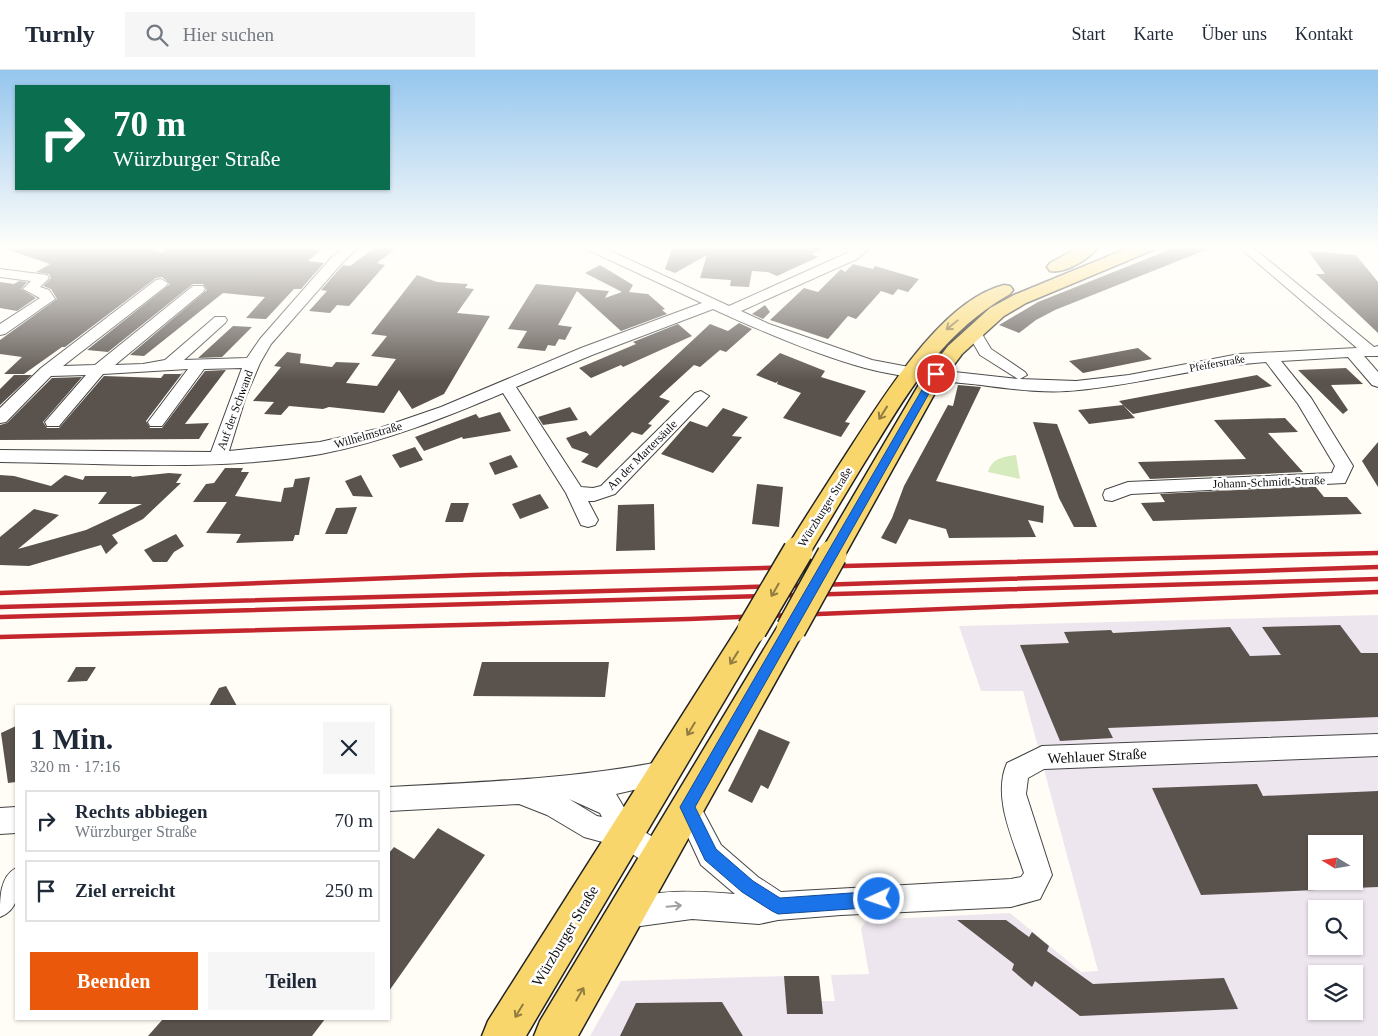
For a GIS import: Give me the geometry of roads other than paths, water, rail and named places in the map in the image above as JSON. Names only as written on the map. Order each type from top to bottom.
[{"type":"main road","name":"Würzburger Straße","points":[[555,1036],[839,544],[946,330],[979,304],[1004,291]]},
{"type":"main road","name":"Würzburger Straße","points":[[503,1036],[798,551],[927,367],[974,332],[997,312],[1039,291]]},
{"type":"street","points":[[0,331],[48,299],[44,293],[37,291]]},
{"type":"street","points":[[0,418],[47,371],[151,291]]},
{"type":"street","points":[[53,422],[99,370],[195,291]]},
{"type":"street","name":"Auf der Schwand","points":[[218,456],[238,396],[252,363],[278,325],[309,291]]},
{"type":"street","points":[[686,291],[764,327],[821,345],[868,364],[927,367]]},
{"type":"street","points":[[730,312],[746,302],[771,291]]},
{"type":"street","points":[[1300,291],[1374,351]]},
{"type":"street","name":"Wilhelmstraße","points":[[0,456],[218,456],[282,453],[359,439],[394,429],[598,346],[713,304]]},
{"type":"street","points":[[170,364],[220,320]]},
{"type":"street","points":[[974,332],[985,352],[1019,375]]},
{"type":"street","name":"Pfeiferstraße","points":[[927,367],[1013,384],[1096,385],[1239,358],[1374,351]]},
{"type":"street","points":[[1352,352],[1378,382]]},
{"type":"street","name":"Johann-Schmidt-Straße","points":[[1112,495],[1128,488],[1339,479],[1344,466],[1305,402],[1269,356]]},
{"type":"street","name":"Auf der Schwand","points":[[47,371],[143,369],[159,364],[252,363]]},
{"type":"street","points":[[156,422],[200,364]]},
{"type":"street","name":"Pfeiferstraße","points":[[927,367],[1019,375],[1056,385]]},
{"type":"street","points":[[506,385],[575,492],[588,520]]},
{"type":"street","name":"An der Martersäule","points":[[575,492],[594,495],[608,490],[701,396]]},
{"type":"street","name":"Wehlauer Straße","points":[[626,914],[692,905],[759,910],[778,906],[1011,893],[1030,889],[1038,875],[1013,794],[1016,771],[1042,758],[1378,745]]},
{"type":"street","points":[[390,799],[520,792],[625,781],[664,773]]},
{"type":"street","points":[[568,786],[609,804],[626,835]]},
{"type":"street","points":[[520,792],[556,806],[593,828],[626,835],[659,857]]},
{"type":"street","points":[[687,807],[711,855],[748,887],[778,906]]},
{"type":"street","points":[[0,821],[15,820]]},
{"type":"street","points":[[0,903],[15,883]]},
{"type":"railway","points":[[0,593],[472,575],[1378,553]]},
{"type":"railway","points":[[0,607],[719,588],[1378,567]]},
{"type":"railway","points":[[0,617],[1378,579]]},
{"type":"railway","points":[[0,637],[689,619],[1378,592]]}]
